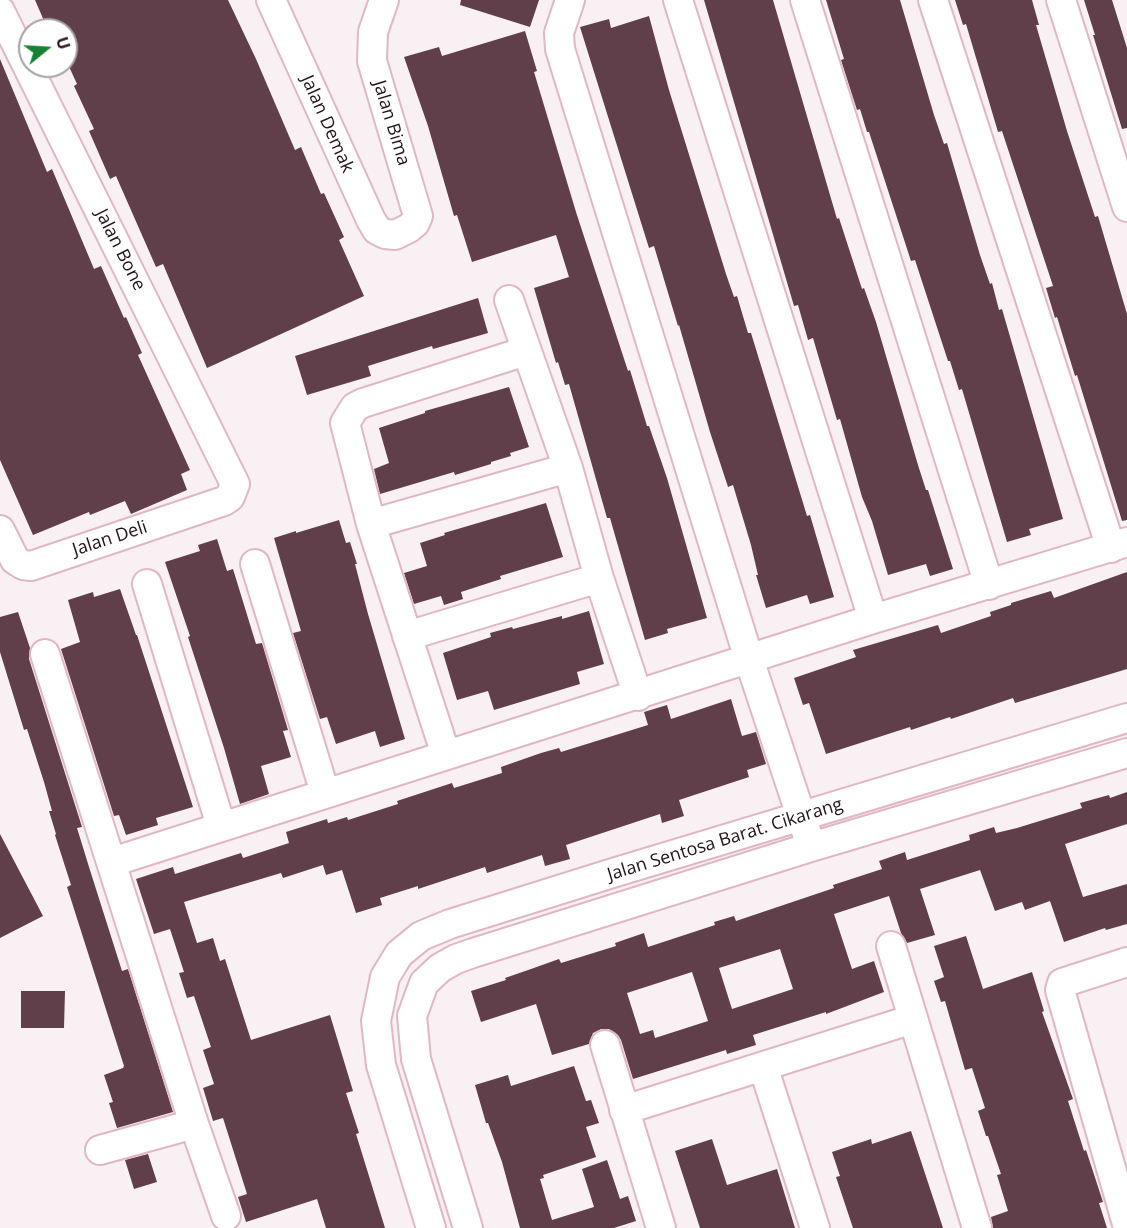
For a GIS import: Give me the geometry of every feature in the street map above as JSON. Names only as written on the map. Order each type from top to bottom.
[{"type":"street","name":"Jalan Demak","points":[[270,0],[371,220],[377,230],[395,235]]},
{"type":"street","name":"Jalan Bima","points":[[384,0],[373,32],[372,61],[418,216],[409,228],[395,235]]},
{"type":"street","points":[[570,0],[559,33],[560,49],[749,658],[811,847]]},
{"type":"street","points":[[678,0],[873,619]]},
{"type":"street","points":[[805,0],[989,585]]},
{"type":"street","points":[[112,862],[638,696],[749,658],[1119,545],[933,0]]},
{"type":"street","points":[[1061,0],[1127,207]]},
{"type":"street","name":"Jalan Bone","points":[[0,11],[233,477],[235,484],[232,490]]},
{"type":"street","points":[[508,300],[568,468],[599,578],[638,696]]},
{"type":"street","points":[[446,755],[371,524],[345,423],[355,407],[526,351]]},
{"type":"street","points":[[371,524],[568,468]]},
{"type":"street","name":"Jalan Deli","points":[[0,530],[15,560],[23,565],[31,566],[224,501],[230,497],[232,490]]},
{"type":"street","points":[[255,564],[325,793]]},
{"type":"street","points":[[407,636],[599,578]]},
{"type":"street","points":[[147,584],[221,826]]},
{"type":"street","points":[[45,654],[194,1124],[226,1216]]},
{"type":"street","name":"Jalan Sentosa Barat. Cikarang","points":[[431,1228],[381,1065],[376,1022],[385,977],[399,954],[422,936],[450,924],[1127,718]]},
{"type":"street","name":"Jalan Sentosa Barat. Cikarang","points":[[468,1228],[416,1059],[412,1016],[424,983],[440,968],[456,959],[811,847],[1127,753]]},
{"type":"street","points":[[891,946],[977,1228]]},
{"type":"street","points":[[1127,962],[1062,984],[1060,987],[1127,1224]]},
{"type":"street","points":[[624,1110],[914,1019]]},
{"type":"street","points":[[605,1045],[661,1228]]},
{"type":"street","points":[[762,1066],[815,1228]]},
{"type":"street","points":[[100,1149],[194,1124]]},
{"type":"building","points":[[35,0],[228,0],[295,150],[301,147],[321,194],[324,193],[344,237],[339,240],[364,296],[207,368],[163,264],[156,267],[116,176],[110,179],[89,131],[94,129],[74,86],[77,84],[74,78],[78,78],[78,18],[43,18]]},
{"type":"building","points":[[461,0],[539,0],[530,27],[460,5]]},
{"type":"building","points":[[704,0],[773,0],[837,219],[839,218],[862,289],[864,288],[876,322],[918,465],[953,569],[930,576],[926,564],[888,575],[872,521],[862,497],[840,419],[837,420],[813,338],[808,340],[798,305],[794,306]]},
{"type":"building","points":[[826,0],[900,0],[934,115],[944,144],[947,143],[980,255],[990,284],[992,283],[999,310],[1002,309],[1063,519],[1029,529],[1031,535],[1007,542],[962,389],[959,390],[950,361],[948,361],[915,260],[911,261],[869,132],[867,132],[860,109],[857,110],[841,60],[844,59]]},
{"type":"building","points":[[955,0],[1032,0],[1039,25],[1036,25],[1067,131],[1095,217],[1098,216],[1127,314],[1127,520],[1122,521],[1077,375],[1075,376],[1046,288],[1053,286],[1002,131],[998,132],[966,24],[963,25]]},
{"type":"building","points":[[1084,0],[1112,0],[1127,48],[1127,128],[1122,129]]},
{"type":"building","points":[[649,16],[669,90],[726,274],[734,297],[737,296],[748,333],[751,333],[834,597],[810,604],[807,595],[766,608],[756,575],[758,575],[751,545],[733,485],[728,487],[654,246],[649,248],[580,27],[609,19],[611,28]]},
{"type":"building","points":[[525,31],[537,71],[534,72],[576,212],[628,371],[630,370],[647,426],[649,426],[667,478],[707,618],[667,629],[668,633],[645,640],[569,384],[565,385],[558,362],[556,363],[534,288],[569,277],[556,235],[472,262],[457,215],[454,216],[428,126],[404,57],[439,47],[442,56]]},
{"type":"building","points":[[0,59],[47,172],[52,169],[94,269],[101,266],[124,318],[126,317],[142,353],[138,355],[190,470],[181,474],[187,490],[131,514],[125,501],[90,515],[89,512],[33,535],[0,460]]},
{"type":"building","points":[[478,298],[488,333],[433,349],[432,346],[368,366],[371,376],[307,395],[295,356]]},
{"type":"building","points":[[509,387],[529,447],[510,453],[511,456],[491,462],[491,464],[455,475],[454,472],[380,494],[374,469],[389,463],[379,428],[425,413],[425,411]]},
{"type":"building","points":[[546,503],[563,557],[500,576],[501,579],[461,592],[463,599],[444,605],[441,596],[414,604],[404,573],[427,566],[420,543],[445,535],[444,533]]},
{"type":"building","points":[[339,520],[346,543],[350,542],[357,564],[355,564],[368,614],[405,739],[380,747],[375,731],[336,744],[327,717],[320,719],[293,633],[301,631],[274,538]]},
{"type":"building","points":[[217,539],[227,571],[233,569],[256,644],[262,643],[288,730],[283,731],[291,757],[261,766],[269,794],[240,804],[188,637],[190,636],[165,562],[200,551],[198,545]]},
{"type":"building","points":[[1127,572],[1127,669],[1015,703],[1013,698],[951,719],[950,717],[911,730],[910,727],[826,754],[809,703],[803,705],[794,678],[856,657],[853,650],[938,625],[941,633],[991,616],[990,612],[1011,605],[1011,603],[1051,591],[1054,598]]},
{"type":"building","points":[[120,589],[193,807],[156,818],[158,825],[126,835],[119,815],[114,816],[61,649],[80,642],[68,600],[93,592],[94,597]]},
{"type":"building","points":[[589,611],[604,664],[577,672],[580,684],[494,710],[488,691],[457,700],[443,653],[491,637],[490,633],[562,616],[562,619]]},
{"type":"building","points":[[18,612],[30,648],[29,659],[82,827],[77,828],[89,867],[122,971],[128,969],[173,1112],[117,1128],[109,1103],[113,1102],[104,1075],[124,1066],[67,887],[71,885],[55,835],[49,811],[52,811],[44,782],[27,729],[24,730],[0,652],[0,617]]},
{"type":"building","points":[[731,699],[742,736],[756,732],[766,764],[747,770],[749,777],[679,800],[684,816],[662,823],[660,814],[566,845],[570,859],[545,866],[542,855],[487,873],[485,867],[418,889],[418,886],[380,898],[382,905],[356,913],[342,870],[326,875],[323,865],[283,878],[281,873],[184,902],[197,943],[213,938],[220,961],[225,959],[251,1040],[330,1015],[353,1091],[346,1093],[359,1133],[356,1134],[385,1228],[326,1228],[317,1199],[246,1222],[238,1197],[247,1194],[223,1118],[213,1121],[203,1088],[214,1084],[203,1050],[211,1047],[194,996],[187,998],[179,973],[184,972],[170,929],[154,934],[136,879],[173,867],[175,874],[241,853],[243,858],[289,843],[286,832],[327,819],[328,823],[347,817],[348,820],[452,783],[454,788],[502,773],[501,767],[541,753],[559,748],[561,752],[648,725],[644,712],[667,705],[671,719]]},
{"type":"building","points":[[1127,792],[1127,824],[1065,844],[1083,897],[1127,884],[1127,924],[1106,930],[1105,928],[1064,942],[1050,901],[1025,910],[1022,902],[995,911],[980,870],[920,889],[935,935],[907,943],[901,933],[889,896],[834,914],[852,969],[874,961],[884,992],[826,1014],[826,1012],[753,1035],[756,1045],[727,1054],[726,1050],[633,1079],[621,1040],[609,1029],[601,1029],[593,1033],[589,1044],[552,1055],[536,1004],[481,1022],[471,991],[506,980],[505,978],[559,959],[561,963],[616,946],[615,943],[644,933],[648,947],[715,925],[714,922],[734,916],[736,921],[882,869],[879,861],[905,852],[907,860],[970,840],[969,835],[994,827],[996,833],[1017,828],[1082,808],[1080,803],[1109,795],[1110,798]],"holes":[[[780,949],[793,989],[732,1009],[719,968]],[[692,972],[708,1021],[655,1038],[653,1030],[640,1034],[627,993]]]},
{"type":"building","points":[[0,834],[43,916],[0,938]]},
{"type":"building","points":[[966,936],[983,989],[1032,972],[1044,1011],[1042,1012],[1073,1099],[1068,1101],[1103,1202],[1099,1203],[1107,1228],[993,1228],[991,1217],[1008,1211],[997,1175],[1001,1174],[978,1111],[985,1108],[972,1068],[965,1070],[945,1001],[941,1002],[934,981],[944,977],[934,946]]},
{"type":"building","points":[[21,991],[65,991],[64,1028],[21,1028]]},
{"type":"building","points":[[574,1066],[586,1101],[591,1100],[599,1123],[586,1127],[596,1157],[543,1175],[544,1178],[540,1179],[552,1220],[594,1207],[582,1169],[607,1160],[620,1199],[628,1196],[636,1221],[614,1228],[520,1228],[502,1162],[488,1123],[486,1123],[475,1085],[508,1075],[511,1086]]},
{"type":"building","points":[[911,1131],[943,1228],[853,1228],[836,1177],[840,1176],[832,1152],[871,1139],[872,1144]]},
{"type":"building","points":[[712,1139],[727,1185],[777,1169],[795,1228],[700,1228],[675,1151]]},
{"type":"building","points":[[148,1154],[157,1182],[134,1189],[125,1160]]}]
